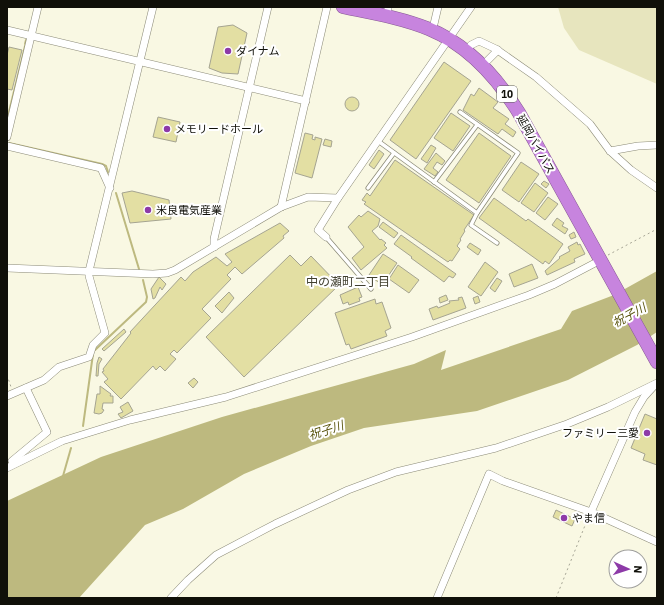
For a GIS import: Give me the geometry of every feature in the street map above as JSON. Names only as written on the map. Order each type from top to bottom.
[{"type":"highway","name":"延岡バイパス","points":[[343,7],[404,20],[451,36],[471,45],[502,75],[519,98],[657,362]]},
{"type":"highway","name":"延岡バイパス","points":[[385,8],[406,13],[434,24],[451,36],[493,77],[509,98],[603,259],[657,347]]},
{"type":"street","points":[[7,137],[38,7]]},
{"type":"street","points":[[10,395],[44,380],[59,366],[89,357],[93,345],[105,333],[89,276],[89,271],[153,7]]},
{"type":"street","points":[[214,247],[214,239],[268,7]]},
{"type":"street","points":[[281,207],[327,7]]},
{"type":"street","points":[[434,24],[438,7]]},
{"type":"street","points":[[326,237],[318,230],[338,198],[471,7]]},
{"type":"street","points":[[7,30],[306,101]]},
{"type":"street","points":[[471,45],[479,41],[498,50],[536,77],[590,124],[610,151],[631,170],[657,188]]},
{"type":"street","points":[[488,60],[498,50]]},
{"type":"street","points":[[610,151],[657,144]]},
{"type":"street","points":[[7,146],[101,168],[110,188]]},
{"type":"street","points":[[7,268],[153,274],[167,273],[175,270],[281,207],[308,197],[338,198]]},
{"type":"street","points":[[7,468],[62,441],[130,420],[226,397],[412,338],[529,295],[555,284],[603,259]]},
{"type":"street","points":[[591,512],[635,412],[644,397],[657,383]]},
{"type":"street","points":[[171,598],[188,580],[216,555],[276,524],[348,490],[396,472],[496,448],[560,426],[608,407],[657,383]]},
{"type":"street","points":[[7,464],[47,432],[26,388]]},
{"type":"street","points":[[437,598],[489,474],[503,481],[591,512],[657,542]]},
{"type":"lane","points":[[460,112],[518,153],[477,213],[471,225],[496,244]]},
{"type":"lane","points":[[434,182],[477,125]]},
{"type":"lane","points":[[378,141],[477,213]]},
{"type":"lane","points":[[368,188],[394,153]]},
{"type":"lane","points":[[326,237],[371,289]]},
{"type":"path","points":[[603,259],[657,229]]},
{"type":"path","points":[[7,375],[10,395]]},
{"type":"path","points":[[556,598],[591,512]]},
{"type":"shaded area","points":[[558,7],[657,7],[657,84],[579,50],[564,28]]},
{"type":"water","name":"祝子川","points":[[657,271],[657,332],[637,345],[568,380],[477,411],[364,428],[311,446],[244,474],[183,509],[145,525],[79,598],[7,598],[7,501],[101,457],[222,417],[414,364],[446,350],[441,370],[561,329],[572,311],[614,295]]},
{"type":"building","name":"ダイナム","points":[[233,25],[247,33],[238,74],[222,73],[209,68],[218,27]]},
{"type":"building","points":[[9,47],[22,50],[12,90],[7,89],[7,55]]},
{"type":"building","points":[[444,62],[471,81],[416,159],[390,140]]},
{"type":"building","points":[[479,88],[498,102],[493,108],[509,119],[505,124],[516,132],[513,137],[502,129],[498,134],[463,110],[471,94],[474,96]]},
{"type":"building","points":[[352,97],[357,99],[359,104],[357,109],[352,111],[347,109],[345,104],[347,99]]},
{"type":"building","points":[[451,113],[470,126],[453,151],[434,138]]},
{"type":"building","name":"メモリードホール","points":[[158,117],[180,122],[176,142],[153,137]]},
{"type":"building","points":[[305,133],[313,135],[312,139],[315,140],[315,137],[322,139],[312,178],[295,173]]},
{"type":"building","points":[[479,133],[511,156],[479,203],[446,180]]},
{"type":"building","points":[[325,139],[332,141],[331,147],[323,145]]},
{"type":"building","points":[[431,145],[436,148],[427,163],[421,159]]},
{"type":"building","points":[[379,150],[384,154],[374,169],[369,165]]},
{"type":"building","points":[[436,153],[445,161],[442,165],[437,162],[433,168],[438,172],[435,176],[424,169]]},
{"type":"building","points":[[395,160],[474,215],[464,230],[465,231],[457,246],[460,249],[452,261],[450,260],[448,262],[364,204],[366,202],[362,200],[367,193],[370,196]]},
{"type":"building","points":[[521,162],[539,174],[519,202],[502,190]]},
{"type":"building","points":[[544,181],[549,184],[546,188],[541,184]]},
{"type":"building","points":[[535,183],[548,193],[534,212],[521,203]]},
{"type":"building","name":"米良電気産業","points":[[132,191],[169,200],[171,219],[130,223],[122,193]]},
{"type":"building","points":[[548,197],[558,204],[545,220],[536,213]]},
{"type":"building","points":[[494,198],[526,221],[528,219],[563,244],[549,264],[545,261],[543,264],[479,218]]},
{"type":"building","points":[[368,211],[380,219],[378,226],[372,231],[380,240],[381,239],[386,243],[384,245],[387,248],[361,270],[352,258],[364,247],[348,227],[359,215],[361,217]]},
{"type":"building","points":[[557,218],[564,223],[562,226],[568,229],[565,234],[552,225]]},
{"type":"building","points":[[383,222],[398,233],[394,238],[379,227]]},
{"type":"building","points":[[280,223],[289,231],[283,236],[284,238],[242,274],[235,267],[227,275],[231,279],[202,309],[211,318],[177,353],[174,350],[170,354],[176,359],[165,371],[160,366],[156,370],[153,366],[121,399],[104,382],[108,379],[102,372],[104,371],[103,369],[131,333],[130,332],[181,277],[185,281],[193,272],[216,257],[227,266],[232,262],[225,254]]},
{"type":"building","points":[[574,232],[576,237],[571,239],[569,235]]},
{"type":"building","points":[[401,235],[456,274],[453,278],[449,276],[444,282],[394,244]]},
{"type":"building","points":[[577,242],[578,245],[580,244],[585,254],[574,259],[575,262],[547,275],[545,271],[560,258],[559,257],[570,251],[568,247]]},
{"type":"building","points":[[470,243],[481,250],[478,255],[467,247]]},
{"type":"building","points":[[383,254],[397,263],[382,285],[369,275]]},
{"type":"building","points":[[290,255],[301,266],[311,256],[339,285],[244,377],[206,337]]},
{"type":"building","points":[[485,262],[498,272],[481,296],[468,287]]},
{"type":"building","points":[[532,264],[538,278],[514,287],[509,274]]},
{"type":"building","points":[[398,265],[419,280],[409,293],[389,279]]},
{"type":"building","points":[[159,277],[166,284],[162,290],[160,287],[155,298],[153,299],[151,289]]},
{"type":"building","points":[[497,278],[502,281],[495,292],[490,288]]},
{"type":"building","points":[[358,287],[362,297],[359,298],[360,301],[349,305],[348,302],[343,304],[340,295]]},
{"type":"building","points":[[229,292],[234,298],[222,313],[215,306]]},
{"type":"building","points":[[446,295],[448,300],[440,303],[439,298]]},
{"type":"building","points":[[478,296],[480,302],[475,304],[473,298]]},
{"type":"building","points":[[462,297],[466,308],[433,320],[429,309],[437,306],[438,308],[450,303],[449,301],[459,300],[458,298]]},
{"type":"building","points":[[375,299],[376,304],[382,302],[391,328],[385,331],[387,336],[351,349],[349,344],[346,345],[335,313]]},
{"type":"building","points":[[124,329],[126,332],[104,351],[102,349]]},
{"type":"building","points":[[99,357],[102,359],[99,364],[98,376],[96,376],[97,363]]},
{"type":"building","points":[[194,378],[198,382],[193,388],[188,383]]},
{"type":"building","points":[[100,386],[111,394],[110,396],[113,396],[113,403],[103,403],[102,409],[104,410],[99,414],[94,413],[97,394],[100,394]]},
{"type":"building","points":[[128,402],[133,411],[121,418],[118,414],[123,412],[120,407]]},
{"type":"building","name":"ファミリー三愛","points":[[645,414],[657,419],[657,465],[643,460],[645,454],[631,448]]},
{"type":"building","name":"やま信","points":[[556,510],[575,519],[572,526],[553,517]]},
{"type":"waterway","points":[[25,44],[26,40]]},
{"type":"waterway","points":[[7,120],[25,46]]},
{"type":"waterway","points":[[9,143],[102,164],[106,166],[108,172]]},
{"type":"waterway","points":[[116,193],[139,269]]},
{"type":"waterway","points":[[95,350],[146,302],[147,297],[143,280]]},
{"type":"waterway","points":[[83,426],[93,354]]},
{"type":"waterway","points":[[63,476],[71,448]]},
{"type":"place","name":"ダイナム","points":[[228,51]]},
{"type":"place","name":"メモリードホール","points":[[167,129]]},
{"type":"place","name":"米良電気産業","points":[[148,210]]},
{"type":"place","name":"ファミリー三愛","points":[[647,433]]},
{"type":"place","name":"やま信","points":[[564,518]]},
{"type":"district","name":"中の瀬町二丁目","points":[[348,281]]}]
